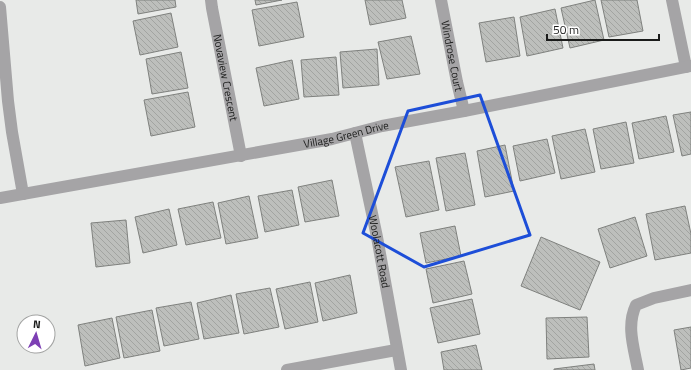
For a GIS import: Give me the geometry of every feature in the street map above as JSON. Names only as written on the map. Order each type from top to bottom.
[{"type":"street","name":"Novaview Crescent","points":[[211,0],[241,156]]},
{"type":"street","name":"Windrose Court","points":[[441,0],[464,111]]},
{"type":"street","points":[[672,0],[688,67]]},
{"type":"street","points":[[0,7],[8,101],[23,194]]},
{"type":"street","name":"Village Green Drive","points":[[0,198],[332,139],[382,126],[688,67]]},
{"type":"street","name":"Woolacott Road","points":[[355,133],[377,237],[396,350],[401,370]]},
{"type":"street","points":[[638,370],[631,333],[633,311],[636,304],[654,298],[691,290]]},
{"type":"street","points":[[286,370],[396,350]]},
{"type":"highlighted area","points":[[480,95],[530,235],[424,267],[363,233],[408,111]]},
{"type":"building","points":[[136,0],[175,0],[176,7],[138,14]]},
{"type":"building","points":[[255,0],[282,0],[256,5]]},
{"type":"building","points":[[365,0],[402,0],[406,18],[370,25]]},
{"type":"building","points":[[595,0],[604,40],[570,48],[561,8]]},
{"type":"building","points":[[601,0],[637,0],[643,31],[609,37]]},
{"type":"building","points":[[297,2],[304,37],[259,46],[252,10]]},
{"type":"building","points":[[555,9],[563,48],[527,56],[520,17]]},
{"type":"building","points":[[171,13],[178,47],[140,55],[133,21]]},
{"type":"building","points":[[514,17],[520,56],[486,62],[479,23]]},
{"type":"building","points":[[411,36],[420,74],[387,79],[378,42]]},
{"type":"building","points":[[377,49],[379,85],[343,88],[340,52]]},
{"type":"building","points":[[181,52],[188,88],[152,94],[146,59]]},
{"type":"building","points":[[336,57],[339,95],[304,97],[301,60]]},
{"type":"building","points":[[292,60],[299,99],[264,106],[256,68]]},
{"type":"building","points":[[188,92],[195,127],[151,136],[144,100]]},
{"type":"building","points":[[691,112],[691,154],[682,156],[673,115]]},
{"type":"building","points":[[666,116],[674,152],[639,159],[632,123]]},
{"type":"building","points":[[626,122],[634,163],[601,169],[593,129]]},
{"type":"building","points":[[585,129],[595,172],[561,179],[552,136]]},
{"type":"building","points":[[547,139],[555,173],[520,181],[513,146]]},
{"type":"building","points":[[505,145],[514,191],[485,197],[477,151]]},
{"type":"building","points":[[465,153],[475,205],[446,211],[436,158]]},
{"type":"building","points":[[429,161],[439,210],[406,217],[395,167]]},
{"type":"building","points":[[332,180],[339,216],[305,222],[298,187]]},
{"type":"building","points":[[292,190],[299,225],[265,232],[258,196]]},
{"type":"building","points":[[249,196],[258,238],[226,244],[218,203]]},
{"type":"building","points":[[213,202],[221,238],[186,245],[178,209]]},
{"type":"building","points":[[685,206],[691,234],[691,253],[655,260],[646,214]]},
{"type":"building","points":[[169,209],[177,245],[143,253],[135,217]]},
{"type":"building","points":[[635,217],[647,256],[610,268],[598,229]]},
{"type":"building","points":[[126,220],[130,263],[96,267],[91,223]]},
{"type":"building","points":[[455,226],[461,256],[426,263],[420,233]]},
{"type":"building","points":[[541,237],[600,262],[580,310],[521,286]]},
{"type":"building","points":[[464,261],[472,294],[433,303],[426,269]]},
{"type":"building","points":[[350,275],[357,313],[323,321],[315,283]]},
{"type":"building","points":[[310,282],[318,322],[285,329],[276,289]]},
{"type":"building","points":[[270,288],[279,327],[244,334],[236,294]]},
{"type":"building","points":[[231,295],[239,333],[204,339],[197,303]]},
{"type":"building","points":[[472,299],[480,334],[438,343],[430,308]]},
{"type":"building","points":[[191,302],[199,339],[164,346],[156,308]]},
{"type":"building","points":[[152,310],[160,351],[124,358],[116,317]]},
{"type":"building","points":[[587,317],[589,357],[547,359],[546,318]]},
{"type":"building","points":[[112,318],[120,358],[85,366],[78,325]]},
{"type":"building","points":[[691,327],[691,368],[681,370],[674,330]]},
{"type":"building","points":[[476,345],[482,370],[444,370],[441,352]]},
{"type":"building","points":[[594,364],[595,370],[554,370],[554,369]]}]
